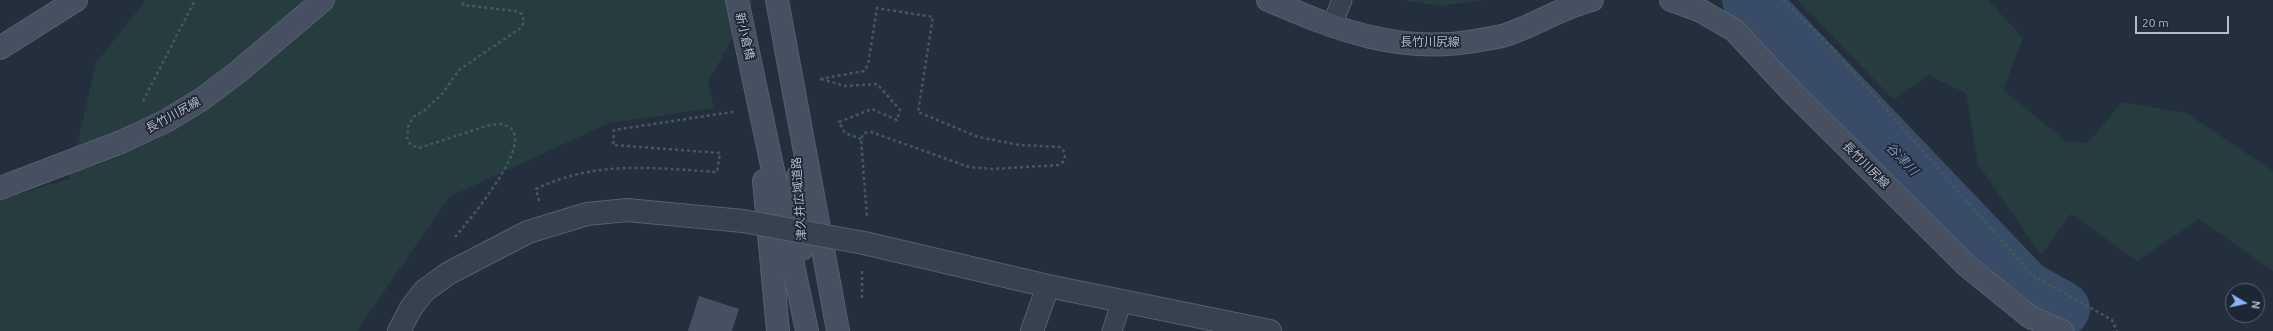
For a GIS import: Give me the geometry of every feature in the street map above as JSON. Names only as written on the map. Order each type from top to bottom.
[{"type":"main road","points":[[0,48],[76,0]]},
{"type":"main road","name":"長竹川尻線","points":[[0,188],[121,142],[166,121],[214,90],[323,0]]},
{"type":"main road","name":"新小倉橋","points":[[737,0],[753,72]]},
{"type":"main road","points":[[777,0],[838,331]]},
{"type":"main road","name":"長竹川尻線","points":[[1268,0],[1331,27],[1372,39],[1403,44],[1454,44],[1501,36],[1592,0]]},
{"type":"main road","name":"長竹川尻線","points":[[1671,0],[1701,11],[1734,30],[1792,93],[1967,266],[2030,317],[2062,331]]},
{"type":"main road","name":"津久井広域道路","points":[[790,67],[808,331]]},
{"type":"main road","points":[[753,72],[778,331]]},
{"type":"main road","name":"津久井広域道路","points":[[753,72],[808,331]]},
{"type":"street","points":[[399,331],[411,308],[424,291],[449,273],[528,232],[588,214],[626,210],[743,221],[864,243],[1048,286],[1270,331]]},
{"type":"street","points":[[1032,331],[1048,286]]},
{"type":"lane","points":[[1331,27],[1342,0]]},
{"type":"lane","points":[[1112,331],[1122,301]]},
{"type":"path","points":[[140,107],[195,0]]},
{"type":"path","points":[[453,240],[502,175],[511,154],[515,137],[511,128],[503,124],[490,126],[419,148],[411,145],[407,138],[408,127],[413,117],[425,110],[442,94],[459,70],[522,27],[524,21],[522,14],[463,5],[462,0]]},
{"type":"path","points":[[1784,0],[1836,52],[2031,274],[2112,320],[2117,331]]},
{"type":"path","points":[[861,139],[845,133],[839,122],[872,108],[897,120],[900,110],[877,84],[845,86],[820,79],[864,71],[868,65],[877,8],[933,17],[918,112],[978,137],[1019,145],[1060,147],[1064,150],[1065,156],[1063,162],[1059,165],[992,169],[969,167],[871,132],[864,133],[861,139],[868,214]]},
{"type":"path","points":[[540,204],[536,189],[553,181],[596,169],[642,168],[717,172],[720,153],[613,144],[614,130],[732,112],[731,104]]},
{"type":"path","points":[[862,266],[862,302]]},
{"type":"green space","points":[[146,0],[754,0],[708,82],[714,108],[609,123],[449,197],[357,331],[0,331],[0,200],[69,179],[96,63]]},
{"type":"green space","points":[[1401,0],[1488,0],[1440,6]]},
{"type":"green space","points":[[1797,0],[1988,0],[2023,38],[2003,90],[2066,141],[2088,143],[2122,102],[2186,113],[2273,171],[2273,271],[2199,219],[2137,261],[2071,214],[2041,255],[1978,164],[1966,93],[1928,75],[1894,100]]},
{"type":"building","points":[[699,296],[739,309],[732,331],[688,331]]},
{"type":"waterway","name":"谷津川","points":[[1750,0],[2025,288],[2062,309]]}]
